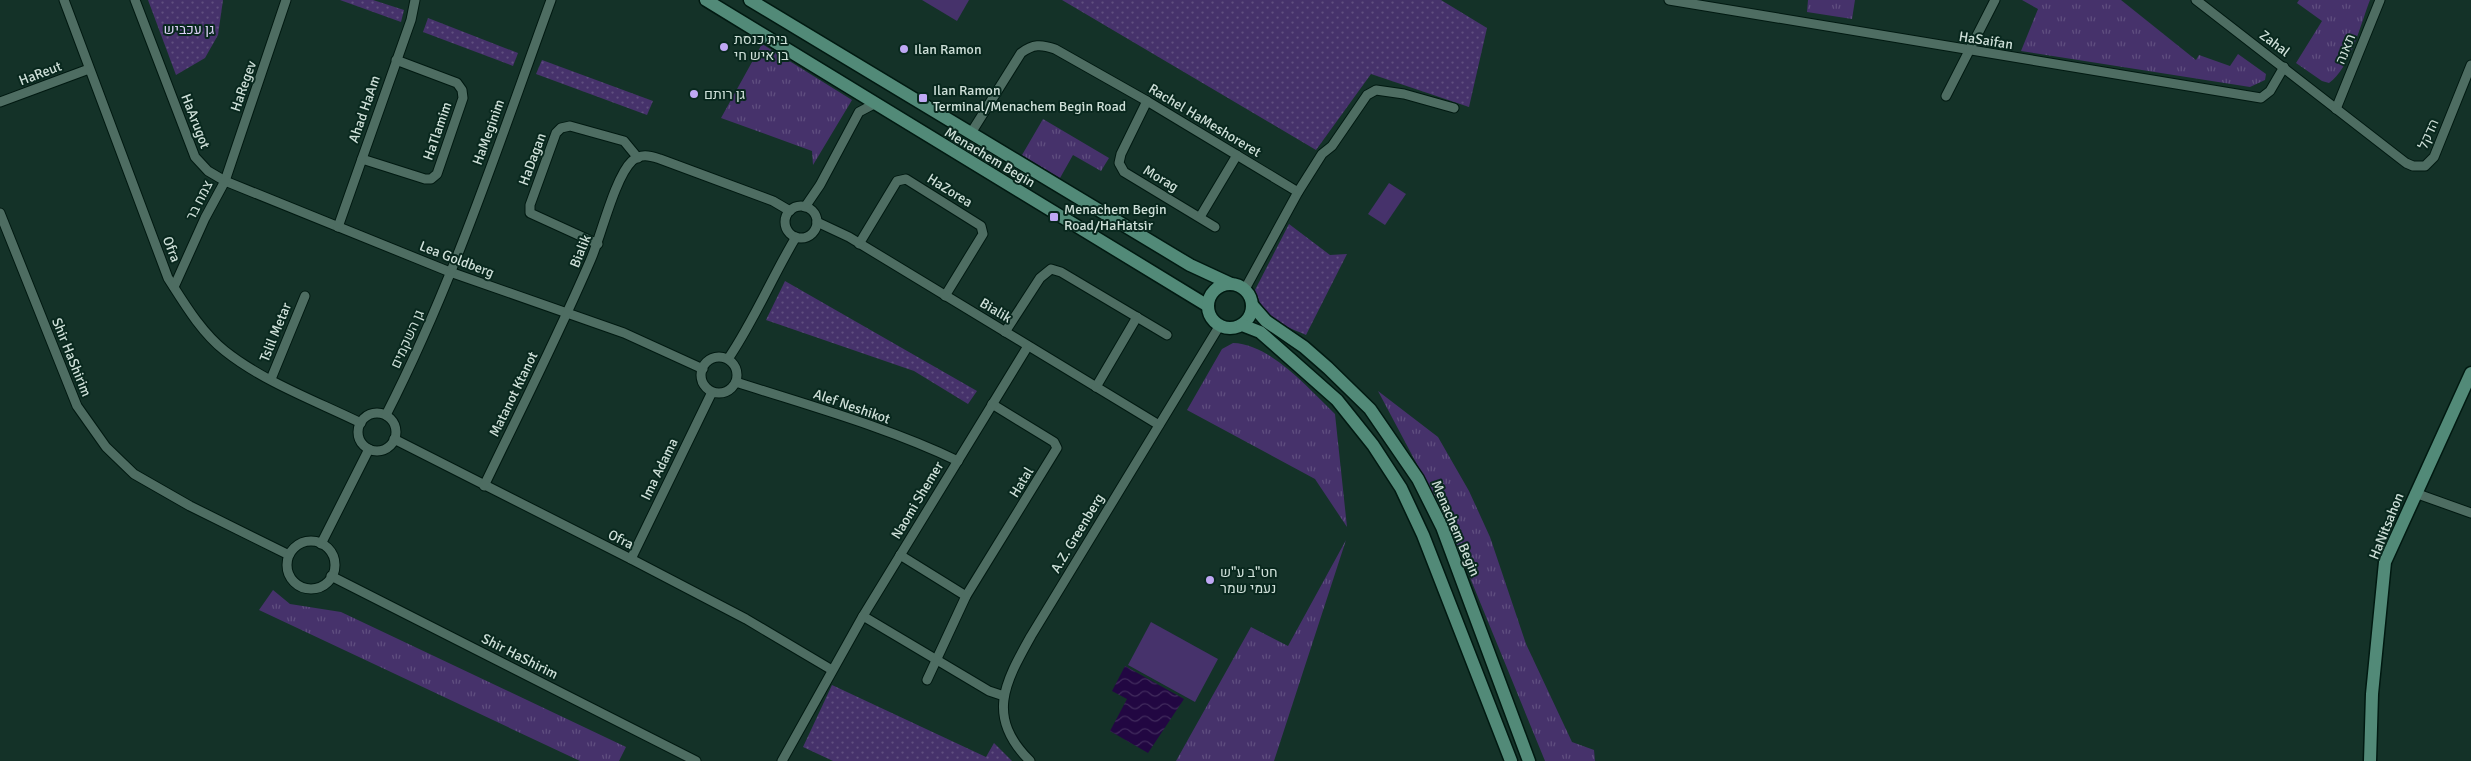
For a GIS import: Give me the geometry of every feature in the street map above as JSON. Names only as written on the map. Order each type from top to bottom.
[{"type":"main road","name":"Menachem Begin","points":[[706,0],[1208,306]]},
{"type":"main road","name":"Menachem Begin","points":[[750,0],[1190,265],[1231,284]]},
{"type":"main road","points":[[1242,325],[1250,317],[1252,305],[1245,289],[1231,284],[1216,289],[1210,298],[1208,306],[1210,314],[1220,326],[1227,328],[1242,325],[1260,332],[1337,400],[1373,445],[1401,488],[1423,535],[1512,761]]},
{"type":"main road","name":"Menachem Begin","points":[[1252,305],[1266,321],[1328,368],[1370,409],[1418,479],[1442,527],[1530,761]]},
{"type":"main road","name":"HaNitsahon","points":[[2370,761],[2372,694],[2386,562],[2415,493],[2471,373]]},
{"type":"street","name":"Ofra","points":[[64,0],[165,269],[185,305],[223,349],[245,365],[361,422]]},
{"type":"street","name":"HaArugot","points":[[135,0],[195,157],[208,171],[225,181],[338,227]]},
{"type":"street","name":"HaRegev","points":[[225,181],[286,0]]},
{"type":"street","name":"Ahad HaAm","points":[[338,227],[415,0]]},
{"type":"street","name":"HaMeginim","points":[[450,272],[474,214],[550,0]]},
{"type":"street","name":"HaSaifan","points":[[1669,0],[2261,98],[2270,91],[2284,67]]},
{"type":"street","points":[[1946,96],[1994,0]]},
{"type":"street","name":"Zahal","points":[[2196,0],[2336,109]]},
{"type":"street","name":"תאנה","points":[[2336,109],[2380,0]]},
{"type":"street","name":"Rachel HaMeshoreret","points":[[971,133],[1021,53],[1041,44],[1055,49],[1147,100],[1298,192]]},
{"type":"street","name":"HaTlamim","points":[[362,159],[425,179],[434,178],[440,166],[463,98],[462,90],[457,83],[396,60]]},
{"type":"street","name":"הדקל","points":[[2336,109],[2406,163],[2413,166],[2425,166],[2434,157],[2471,65]]},
{"type":"street","name":"HaReut","points":[[0,102],[89,69]]},
{"type":"street","points":[[1245,289],[1298,192],[1322,154],[1332,146],[1367,95],[1376,90],[1404,94],[1454,108]]},
{"type":"street","points":[[857,93],[859,112]]},
{"type":"street","name":"Morag","points":[[1147,100],[1121,154],[1119,163],[1124,172],[1216,226]]},
{"type":"street","points":[[638,158],[646,155],[660,159],[773,201],[790,211],[805,207],[820,185],[859,112],[874,104]]},
{"type":"street","name":"HaDagan","points":[[598,244],[530,213],[530,204],[556,133],[561,128],[570,126],[624,141],[638,158]]},
{"type":"street","points":[[1200,217],[1237,155]]},
{"type":"street","name":"Bialik","points":[[568,314],[598,244],[623,173],[638,158]]},
{"type":"street","name":"HaZorea","points":[[859,244],[897,180],[906,179],[981,226],[983,234],[945,296]]},
{"type":"street","name":"צמח בר","points":[[174,287],[205,218],[225,181]]},
{"type":"street","points":[[813,212],[820,185]]},
{"type":"street","points":[[790,211],[786,220],[788,230],[796,237],[810,235],[814,232],[817,222],[813,212],[805,207]]},
{"type":"street","name":"Shir HaShirim","points":[[0,213],[77,406],[106,447],[134,474],[190,506],[289,555]]},
{"type":"street","name":"Bialik","points":[[817,222],[859,244],[1159,425]]},
{"type":"street","name":"Lea Goldberg","points":[[338,227],[450,272],[568,314]]},
{"type":"street","points":[[728,359],[796,237]]},
{"type":"street","points":[[1005,332],[1040,278],[1051,269],[1060,272],[1167,335]]},
{"type":"street","name":"גן השקמים","points":[[386,415],[416,356],[450,272]]},
{"type":"street","name":"Tslil Metar","points":[[271,379],[305,296]]},
{"type":"street","points":[[568,314],[624,333],[703,369]]},
{"type":"street","name":"Matanot Ktanot","points":[[484,486],[568,314]]},
{"type":"street","points":[[1096,387],[1137,317]]},
{"type":"street","name":"A.Z. Greenberg","points":[[1030,761],[1014,745],[1006,730],[1003,712],[1004,696],[1010,677],[1026,644],[1220,326]]},
{"type":"street","name":"Naomi Shemer","points":[[782,761],[863,616],[1028,346]]},
{"type":"street","points":[[714,358],[728,359],[736,367],[736,382],[728,391],[722,393],[712,392],[703,383],[703,369],[709,360],[714,358]]},
{"type":"street","name":"Alef Neshikot","points":[[736,382],[842,416],[958,461]]},
{"type":"street","name":"Ima Adama","points":[[630,559],[712,392]]},
{"type":"street","name":"Hatal","points":[[927,680],[966,596],[1057,448],[1054,442],[992,404]]},
{"type":"street","points":[[375,413],[386,415],[395,425],[394,439],[388,447],[382,450],[368,448],[359,438],[361,422],[369,415],[375,413]]},
{"type":"street","name":"Ofra","points":[[394,439],[746,619],[832,670]]},
{"type":"street","points":[[321,544],[368,448]]},
{"type":"street","points":[[2415,493],[2471,513]]},
{"type":"street","points":[[307,541],[321,544],[329,550],[333,557],[334,565],[331,576],[322,586],[314,589],[298,586],[288,572],[289,555],[300,544],[307,541]]},
{"type":"street","points":[[900,555],[966,596]]},
{"type":"street","name":"Shir HaShirim","points":[[331,576],[696,761]]},
{"type":"street","points":[[863,616],[989,691],[1004,696]]},
{"type":"green space","name":"גן עכביש","points":[[148,0],[223,0],[218,35],[205,58],[176,75]]},
{"type":"green space","points":[[340,0],[373,0],[404,10],[401,22]]},
{"type":"green space","points":[[922,0],[969,0],[957,21]]},
{"type":"green space","points":[[1062,0],[1441,0],[1487,28],[1469,107],[1371,74],[1316,150]]},
{"type":"green space","points":[[1808,0],[1855,0],[1852,19],[1807,12]]},
{"type":"green space","points":[[2022,0],[2121,0],[2196,60],[2199,55],[2230,66],[2238,54],[2266,74],[2265,80],[2250,87],[2021,51],[2038,9]]},
{"type":"green space","points":[[2299,0],[2370,0],[2349,57],[2329,83],[2322,81],[2296,63],[2322,21],[2297,3]]},
{"type":"green space","points":[[428,18],[518,53],[513,66],[423,32]]},
{"type":"green space","points":[[762,44],[852,100],[813,165],[812,151],[721,118]]},
{"type":"green space","points":[[542,60],[653,101],[647,115],[536,74]]},
{"type":"green space","points":[[1043,119],[1109,158],[1101,171],[1073,155],[1060,178],[1022,155]]},
{"type":"green space","points":[[1389,183],[1406,194],[1385,225],[1368,214]]},
{"type":"green space","points":[[1289,224],[1330,255],[1347,254],[1306,335],[1281,324],[1268,314],[1263,308],[1255,290]]},
{"type":"green space","points":[[785,281],[977,391],[968,404],[914,371],[766,320]]},
{"type":"green space","points":[[1233,343],[1247,345],[1275,359],[1335,414],[1347,527],[1315,479],[1187,410],[1222,349]]},
{"type":"green space","points":[[1378,391],[1438,437],[1469,491],[1490,537],[1526,644],[1572,742],[1594,750],[1595,761],[1545,761],[1446,519]]},
{"type":"green space","points":[[1346,540],[1274,761],[1176,761],[1251,627],[1288,646]]},
{"type":"green space","points":[[273,590],[290,604],[341,612],[626,747],[619,761],[580,761],[259,610]]},
{"type":"green space","points":[[1151,622],[1218,659],[1195,702],[1128,665]]},
{"type":"green space","points":[[832,685],[986,757],[994,743],[1012,761],[833,761],[803,747]]},
{"type":"water","points":[[1125,666],[1184,699],[1148,753],[1110,731],[1127,699],[1112,691]]},
{"type":"place","name":"בית כנסת בן איש חי","points":[[724,47]]},
{"type":"place","name":"Ilan Ramon","points":[[904,49]]},
{"type":"place","name":"גן רותם","points":[[694,94]]},
{"type":"place","name":"Ilan Ramon Terminal/Menachem Begin Road","points":[[923,98]]},
{"type":"place","name":"Menachem Begin Road/HaHatsir","points":[[1054,217]]},
{"type":"place","name":"חט\"ב ע\"ש נעמי שמר","points":[[1210,580]]}]
